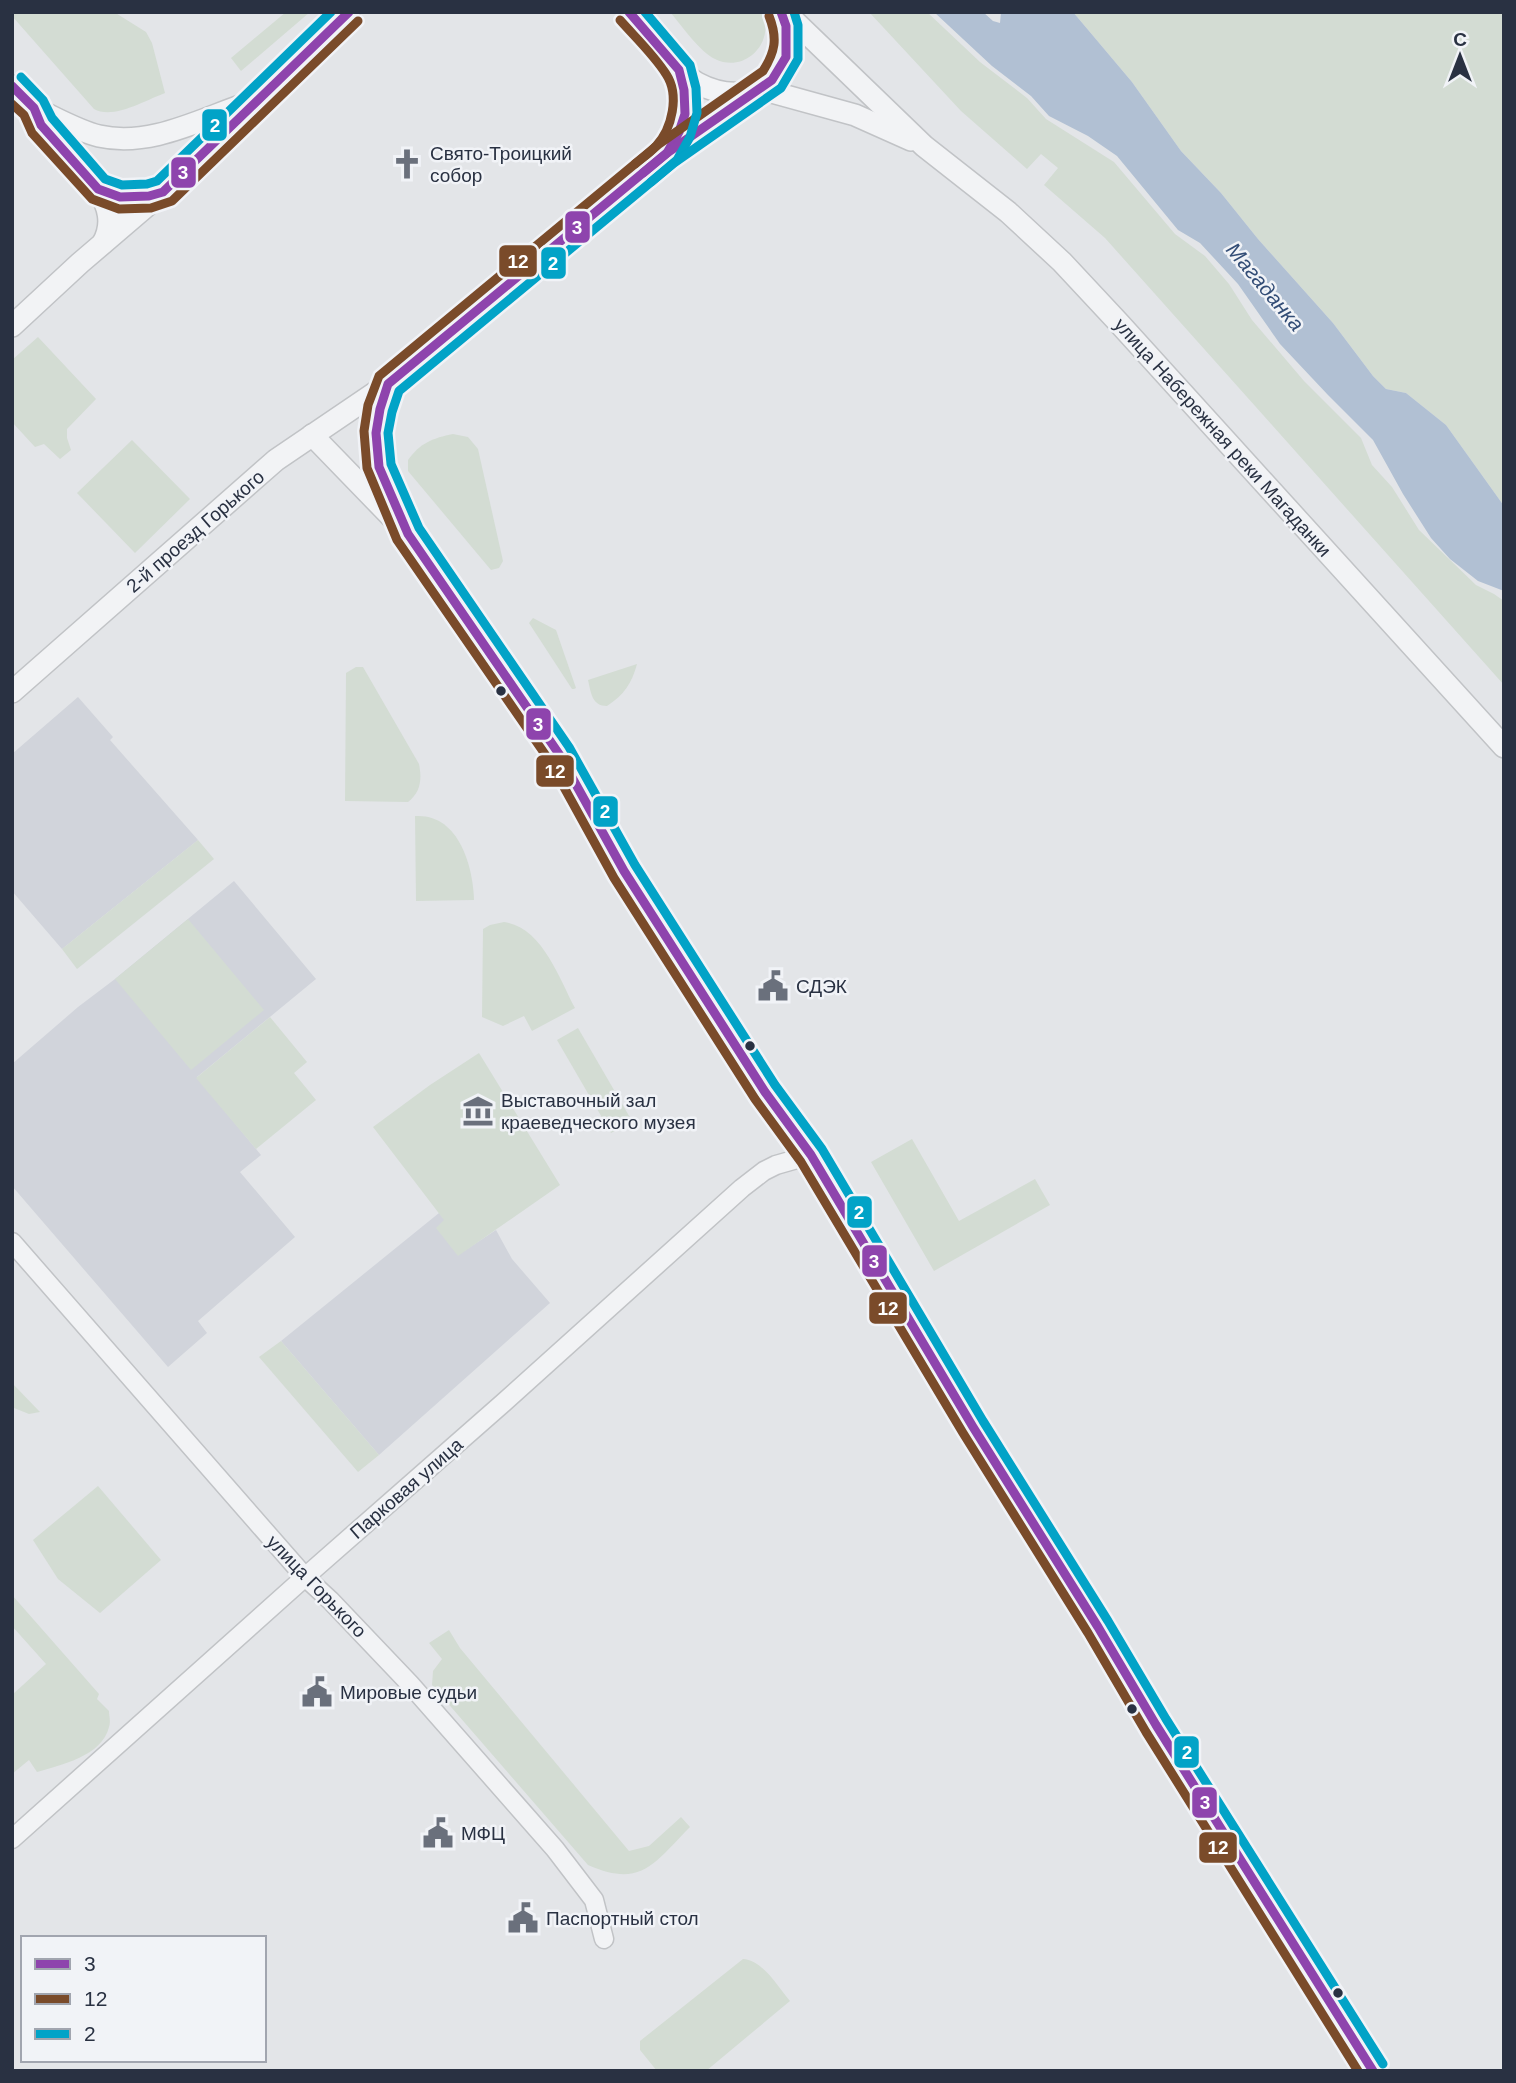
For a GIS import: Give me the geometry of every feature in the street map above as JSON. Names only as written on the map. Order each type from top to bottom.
[{"type":"street","points":[[12,326],[163,192],[349,12]]},
{"type":"street","points":[[629,12],[679,70],[697,82],[724,93],[746,93],[761,89]]},
{"type":"street","name":"2-й проезд Горького","points":[[12,692],[276,460],[388,384],[667,153],[772,80],[786,58],[783,12]]},
{"type":"street","name":"улица Набережная реки Магаданки","points":[[783,12],[923,146],[1008,212],[1062,262],[1128,331],[1504,747]]},
{"type":"street","points":[[667,153],[685,114],[684,90],[679,70]]},
{"type":"street","points":[[12,86],[34,108],[102,137],[154,135],[257,100]]},
{"type":"street","name":"улица Набережная реки Магаданки","points":[[761,89],[855,115],[923,146]]},
{"type":"street","points":[[34,108],[41,125],[98,189],[106,202],[109,218],[107,236],[103,243]]},
{"type":"street","points":[[98,189],[120,197],[149,196],[163,192]]},
{"type":"street","points":[[388,384],[376,433],[379,467],[408,534]]},
{"type":"street","points":[[312,435],[408,534],[544,730],[624,871],[765,1092],[811,1156],[973,1427],[1373,2071]]},
{"type":"street","name":"Парковая улица","points":[[12,1839],[742,1188],[776,1165],[811,1156]]},
{"type":"street","name":"улица Горького","points":[[12,1242],[304,1577],[330,1600],[410,1684],[555,1849],[594,1900],[604,1939]]},
{"type":"shaded area","points":[[12,12],[114,12],[146,32],[152,43],[165,93],[120,111],[102,112],[94,109],[12,16]]},
{"type":"shaded area","points":[[286,12],[310,12],[241,71],[231,58]]},
{"type":"shaded area","points":[[670,12],[762,12],[765,34],[761,44],[747,59],[726,63],[703,51]]},
{"type":"shaded area","points":[[869,12],[927,12],[980,62],[1027,98],[1046,119],[1114,162],[1175,234],[1205,256],[1229,284],[1252,320],[1304,381],[1361,438],[1372,465],[1392,487],[1419,530],[1476,585],[1504,601],[1504,685],[1105,238],[1044,185],[1058,168],[1041,154],[1027,169],[961,111]]},
{"type":"shaded area","points":[[1073,12],[1504,12],[1504,506],[1446,425],[1406,393],[1386,389],[1373,376],[1333,323],[1221,193],[1181,151],[1132,82]]},
{"type":"shaded area","points":[[38,337],[96,399],[67,429],[71,450],[60,459],[44,444],[35,447],[12,422],[12,360]]},
{"type":"shaded area","points":[[453,434],[468,437],[478,449],[503,561],[499,568],[491,570],[408,471],[408,460],[417,449],[433,440]]},
{"type":"shaded area","points":[[132,440],[190,499],[135,553],[77,493]]},
{"type":"shaded area","points":[[533,618],[556,630],[576,688],[572,689],[529,623]]},
{"type":"shaded area","points":[[637,664],[623,693],[607,706],[595,701],[588,680]]},
{"type":"shaded area","points":[[356,667],[363,667],[419,764],[420,785],[408,802],[345,801],[346,673]]},
{"type":"shaded area","points":[[78,697],[113,737],[110,740],[198,840],[62,949],[12,891],[12,754]]},
{"type":"shaded area","points":[[415,816],[430,817],[452,832],[466,857],[474,900],[416,901]]},
{"type":"shaded area","points":[[198,840],[214,859],[77,969],[62,949]]},
{"type":"shaded area","points":[[234,881],[316,979],[197,1077],[261,1155],[240,1172],[295,1237],[198,1321],[207,1333],[168,1367],[12,1186],[12,1064]]},
{"type":"shaded area","points":[[188,919],[264,1010],[191,1070],[115,979]]},
{"type":"shaded area","points":[[504,922],[529,933],[539,943],[556,969],[575,1008],[532,1031],[524,1016],[503,1026],[482,1017],[483,929]]},
{"type":"shaded area","points":[[270,1017],[307,1062],[294,1073],[316,1100],[256,1149],[196,1078]]},
{"type":"shaded area","points":[[578,1028],[632,1121],[611,1133],[557,1040]]},
{"type":"shaded area","points":[[479,1053],[560,1185],[458,1256],[436,1228],[444,1220],[373,1127]]},
{"type":"shaded area","points":[[912,1139],[959,1221],[1035,1179],[1050,1205],[934,1271],[871,1162]]},
{"type":"shaded area","points":[[439,1213],[445,1220],[458,1255],[496,1230],[512,1259],[550,1303],[379,1455],[281,1341]]},
{"type":"shaded area","points":[[281,1341],[379,1455],[358,1472],[259,1357]]},
{"type":"shaded area","points":[[12,1383],[40,1412],[29,1414],[12,1406]]},
{"type":"shaded area","points":[[98,1486],[161,1560],[100,1613],[58,1579],[33,1540]]},
{"type":"shaded area","points":[[12,1595],[99,1694],[97,1699],[109,1711],[110,1721],[105,1737],[79,1758],[37,1772],[29,1760],[12,1774],[12,1695],[46,1664],[12,1626]]},
{"type":"shaded area","points":[[449,1630],[460,1648],[629,1851],[649,1846],[681,1817],[690,1827],[657,1861],[635,1873],[606,1872],[588,1865],[432,1685],[433,1671],[442,1659],[429,1643]]},
{"type":"shaded area","points":[[743,1959],[763,1969],[790,2001],[706,2071],[657,2071],[640,2050],[640,2041]]},
{"type":"water","name":"Магаданка","points":[[934,12],[983,12],[993,21],[1000,23],[1001,12],[1073,12],[1132,82],[1181,151],[1221,193],[1333,323],[1373,376],[1386,389],[1406,393],[1446,425],[1504,506],[1504,591],[1478,581],[1450,559],[1431,538],[1373,440],[1280,344],[1238,284],[1200,243],[1178,230],[1117,156],[1088,136],[1049,116],[1031,96],[992,66]]},
{"type":"transit line","name":"2","points":[[21,77],[43,100],[52,118],[105,179],[122,185],[147,184],[157,181],[331,12]]},
{"type":"transit line","name":"3","points":[[12,86],[34,108],[41,125],[98,189],[120,197],[149,196],[163,192],[349,12]]},
{"type":"transit line","name":"3","points":[[629,12],[679,70],[684,90],[685,114],[679,132],[667,153],[643,173]]},
{"type":"transit line","name":"2","points":[[645,12],[690,65],[696,88],[697,113],[690,137],[677,160],[651,182]]},
{"type":"transit line","name":"3","points":[[781,12],[786,26],[786,57],[772,80],[667,153],[388,384],[376,433],[379,467],[408,534],[559,754],[624,871],[765,1092],[811,1155],[973,1427],[1373,2071]]},
{"type":"transit line","name":"2","points":[[794,12],[798,25],[798,59],[781,88],[674,163],[399,391],[388,433],[391,464],[419,528],[569,747],[635,865],[775,1085],[822,1149],[983,1421],[1383,2064]]},
{"type":"transit line","name":"12","points":[[769,16],[774,32],[774,45],[763,71],[659,144],[379,376],[368,405],[364,431],[367,468],[397,540],[549,760],[614,878],[755,1099],[801,1162],[1146,1732],[1358,2071]]},
{"type":"transit line","name":"12","points":[[620,20],[661,67],[673,92],[670,121],[662,139],[635,164]]},
{"type":"transit line","name":"12","points":[[12,104],[24,115],[32,133],[92,199],[119,209],[151,208],[172,201],[358,21]]},
{"type":"place","name":"Свято-Троицкий собор","points":[[407,164]]},
{"type":"place","name":"СДЭК","points":[[773,986]]},
{"type":"place","name":"Выставочный зал краеведческого музея","points":[[478,1111]]},
{"type":"place","name":"Мировые судьи","points":[[317,1692]]},
{"type":"place","name":"МФЦ","points":[[438,1833]]},
{"type":"place","name":"Паспортный стол","points":[[523,1918]]}]
